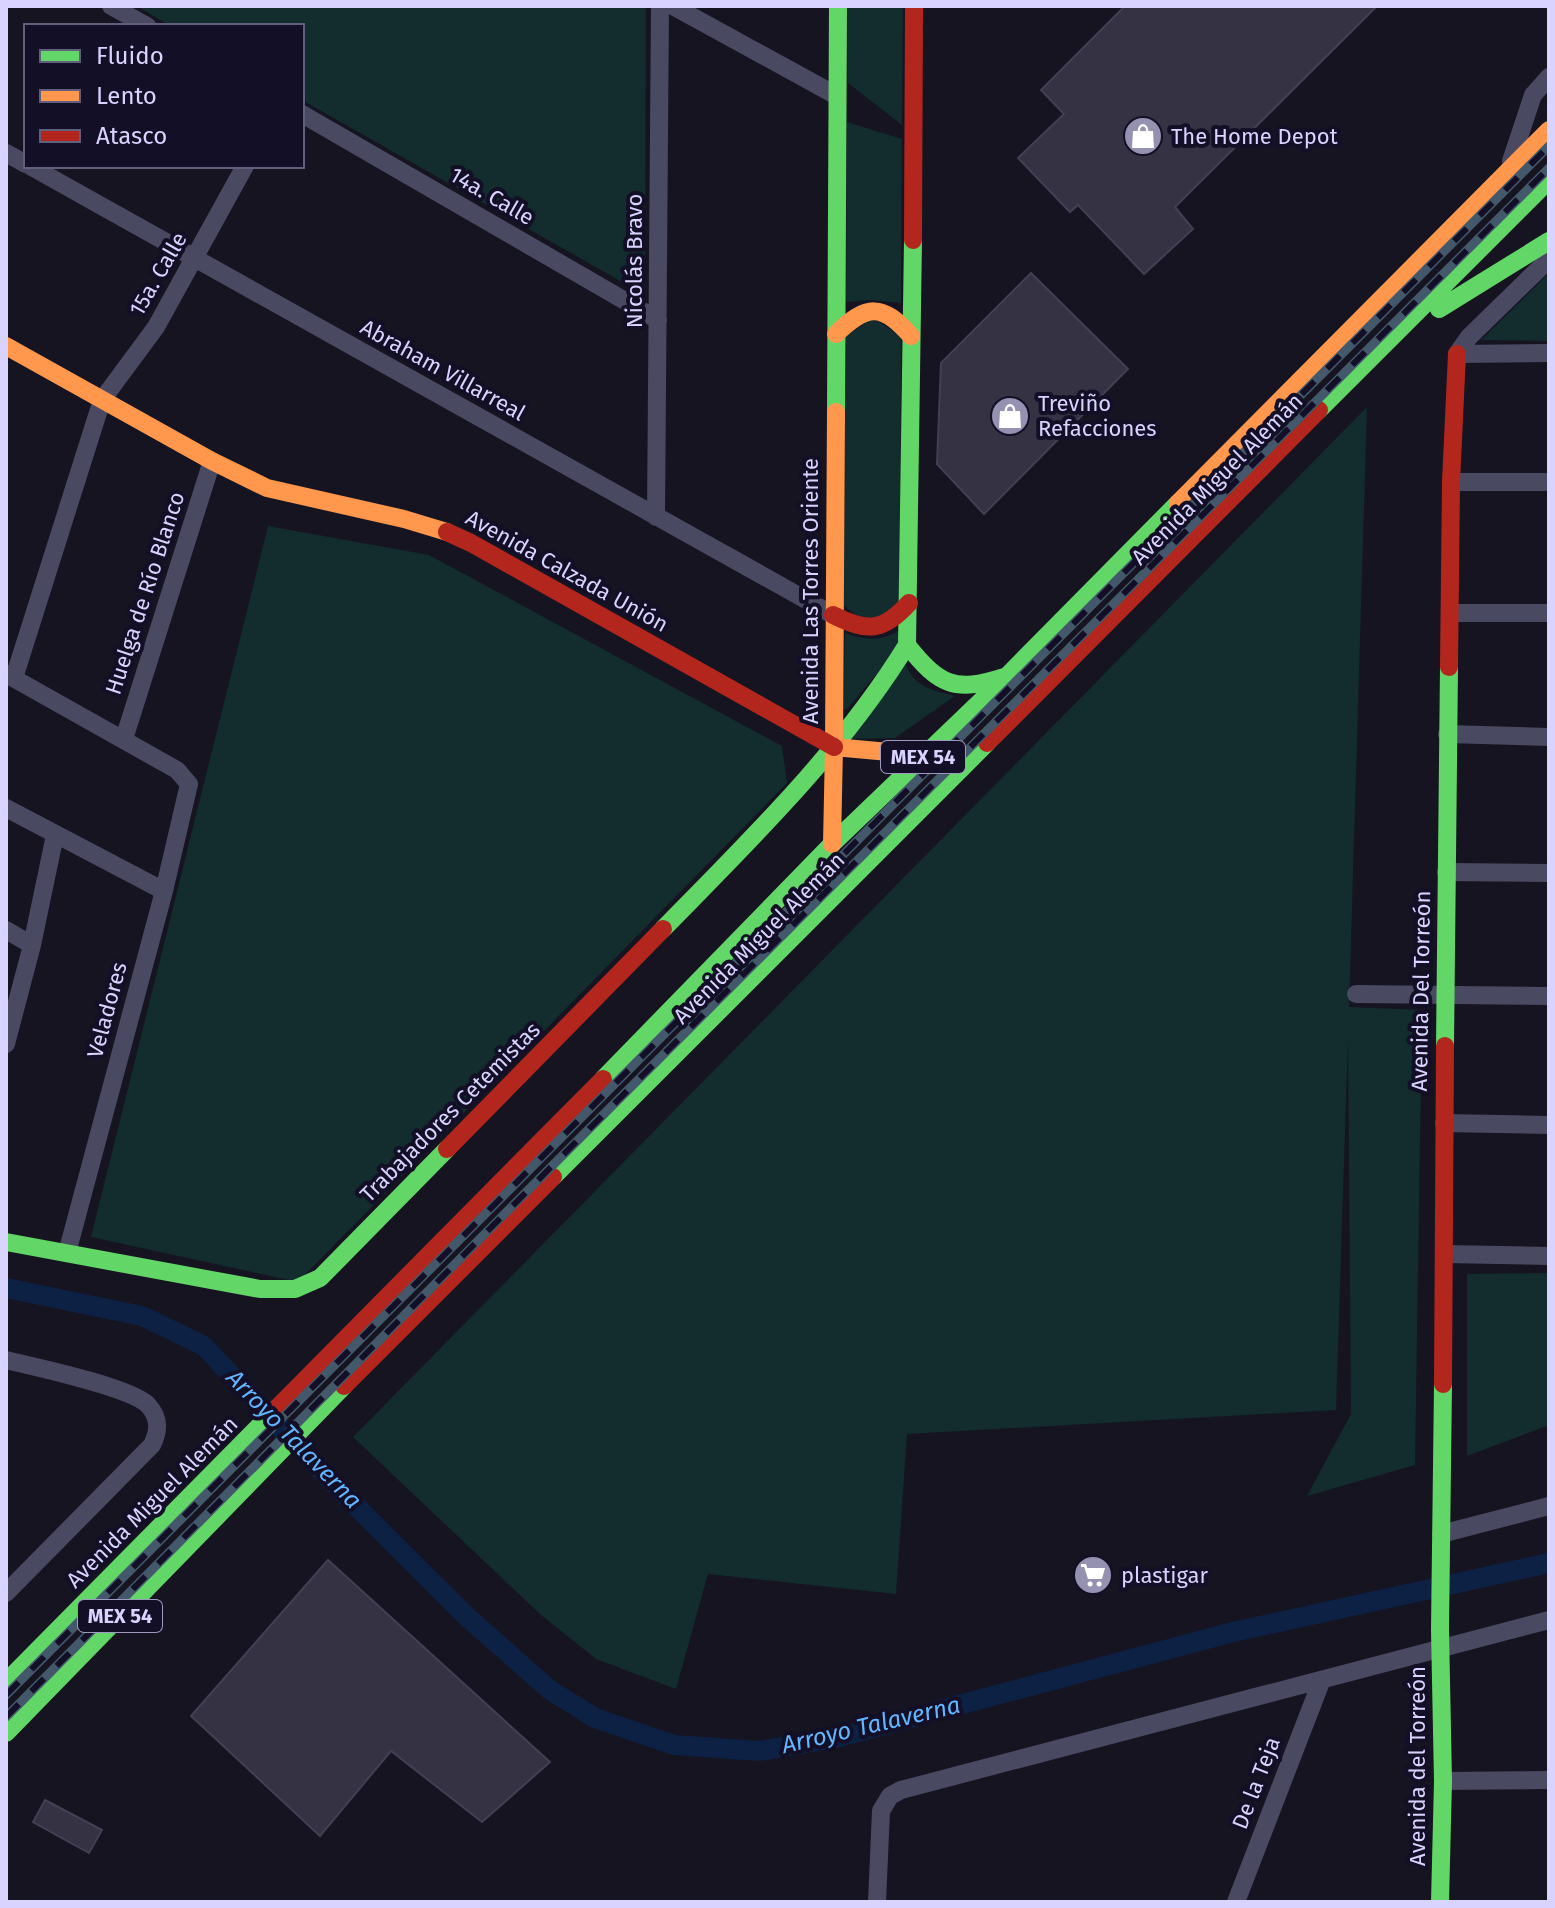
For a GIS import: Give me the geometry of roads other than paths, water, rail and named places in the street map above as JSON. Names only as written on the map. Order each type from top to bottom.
[{"type":"main road","name":"Avenida Las Torres Oriente","points":[[834,747],[838,6]]},
{"type":"main road","name":"Avenida Las Torres Oriente","points":[[834,747],[880,689],[907,645],[914,6]]},
{"type":"main road","name":"Avenida Miguel Alemán","points":[[6,1682],[832,844],[1007,676],[1549,130]]},
{"type":"main road","name":"Avenida Miguel Alemán","points":[[6,1733],[323,1407],[1549,180]]},
{"type":"main road","points":[[1396,336],[1549,241]]},
{"type":"main road","points":[[836,334],[854,315],[867,311],[884,312],[897,318],[911,336]]},
{"type":"main road","name":"Avenida Calzada Unión","points":[[6,346],[212,461],[267,488],[435,527],[471,543],[834,747]]},
{"type":"main road","name":"Avenida Del Torreón","points":[[1440,1630],[1447,734],[1451,482],[1457,354]]},
{"type":"main road","points":[[833,615],[852,625],[869,628],[884,626],[896,619],[909,603]]},
{"type":"main road","points":[[907,645],[927,671],[949,684],[966,687],[982,685],[1007,676]]},
{"type":"main road","points":[[832,844],[834,747],[889,752],[930,750]]},
{"type":"main road","name":"Trabajadores Cetemistas","points":[[6,1242],[260,1289],[295,1289],[320,1278],[776,813],[834,747]]},
{"type":"main road","name":"Avenida del Torreón","points":[[1440,1630],[1443,1781],[1440,1902]]},
{"type":"street","points":[[111,6],[143,24]]},
{"type":"street","name":"Nicolás Bravo","points":[[656,517],[660,6]]},
{"type":"street","points":[[673,6],[837,96]]},
{"type":"street","points":[[1506,174],[1533,95],[1549,77]]},
{"type":"street","name":"14a. Calle","points":[[304,115],[658,320]]},
{"type":"street","name":"Abraham Villarreal","points":[[6,153],[24,163]]},
{"type":"street","name":"Abraham Villarreal","points":[[33,168],[833,615]]},
{"type":"street","name":"15a. Calle","points":[[10,676],[102,400],[156,327],[244,168]]},
{"type":"street","points":[[1457,354],[1469,337],[1549,259]]},
{"type":"street","points":[[1457,354],[1549,353]]},
{"type":"street","name":"Huelga de Río Blanco","points":[[124,739],[212,461]]},
{"type":"street","points":[[1451,482],[1549,482]]},
{"type":"street","points":[[1451,613],[1549,613]]},
{"type":"street","points":[[10,676],[124,739]]},
{"type":"street","points":[[1447,734],[1549,737]]},
{"type":"street","name":"Veladores","points":[[67,1253],[189,791],[187,779],[177,770],[124,739]]},
{"type":"street","points":[[6,808],[164,891]]},
{"type":"street","points":[[6,1044],[32,945],[55,835]]},
{"type":"street","points":[[1446,872],[1549,873]]},
{"type":"street","points":[[6,930],[32,945]]},
{"type":"street","points":[[1356,994],[1549,996]]},
{"type":"street","points":[[1444,1123],[1549,1125]]},
{"type":"street","points":[[1445,1254],[1549,1256]]},
{"type":"street","name":"Avenida Miguel Alemán","points":[[6,1593],[152,1445],[157,1435],[156,1418],[145,1402],[133,1396],[8,1363]]},
{"type":"street","points":[[1441,1534],[1549,1506]]},
{"type":"street","points":[[877,1902],[879,1823],[884,1803],[890,1796],[916,1786],[1549,1620]]},
{"type":"street","name":"De la Teja","points":[[1236,1902],[1321,1682]]},
{"type":"street","points":[[1443,1781],[1549,1780]]},
{"type":"waterway","name":"Arroyo Talaverna","points":[[6,1288],[142,1316],[204,1346],[330,1480],[466,1616],[550,1690],[595,1718],[674,1745],[759,1751],[835,1738],[1233,1632],[1549,1563]]},
{"type":"railway","points":[[6,1695],[1549,146]]},
{"type":"railway","points":[[6,1717],[1549,168]]},
{"type":"place","name":"The Home Depot","points":[[1143,136]]},
{"type":"place","name":"Treviño Refacciones","points":[[1010,416]]},
{"type":"place","name":"plastigar","points":[[1093,1575]]}]
